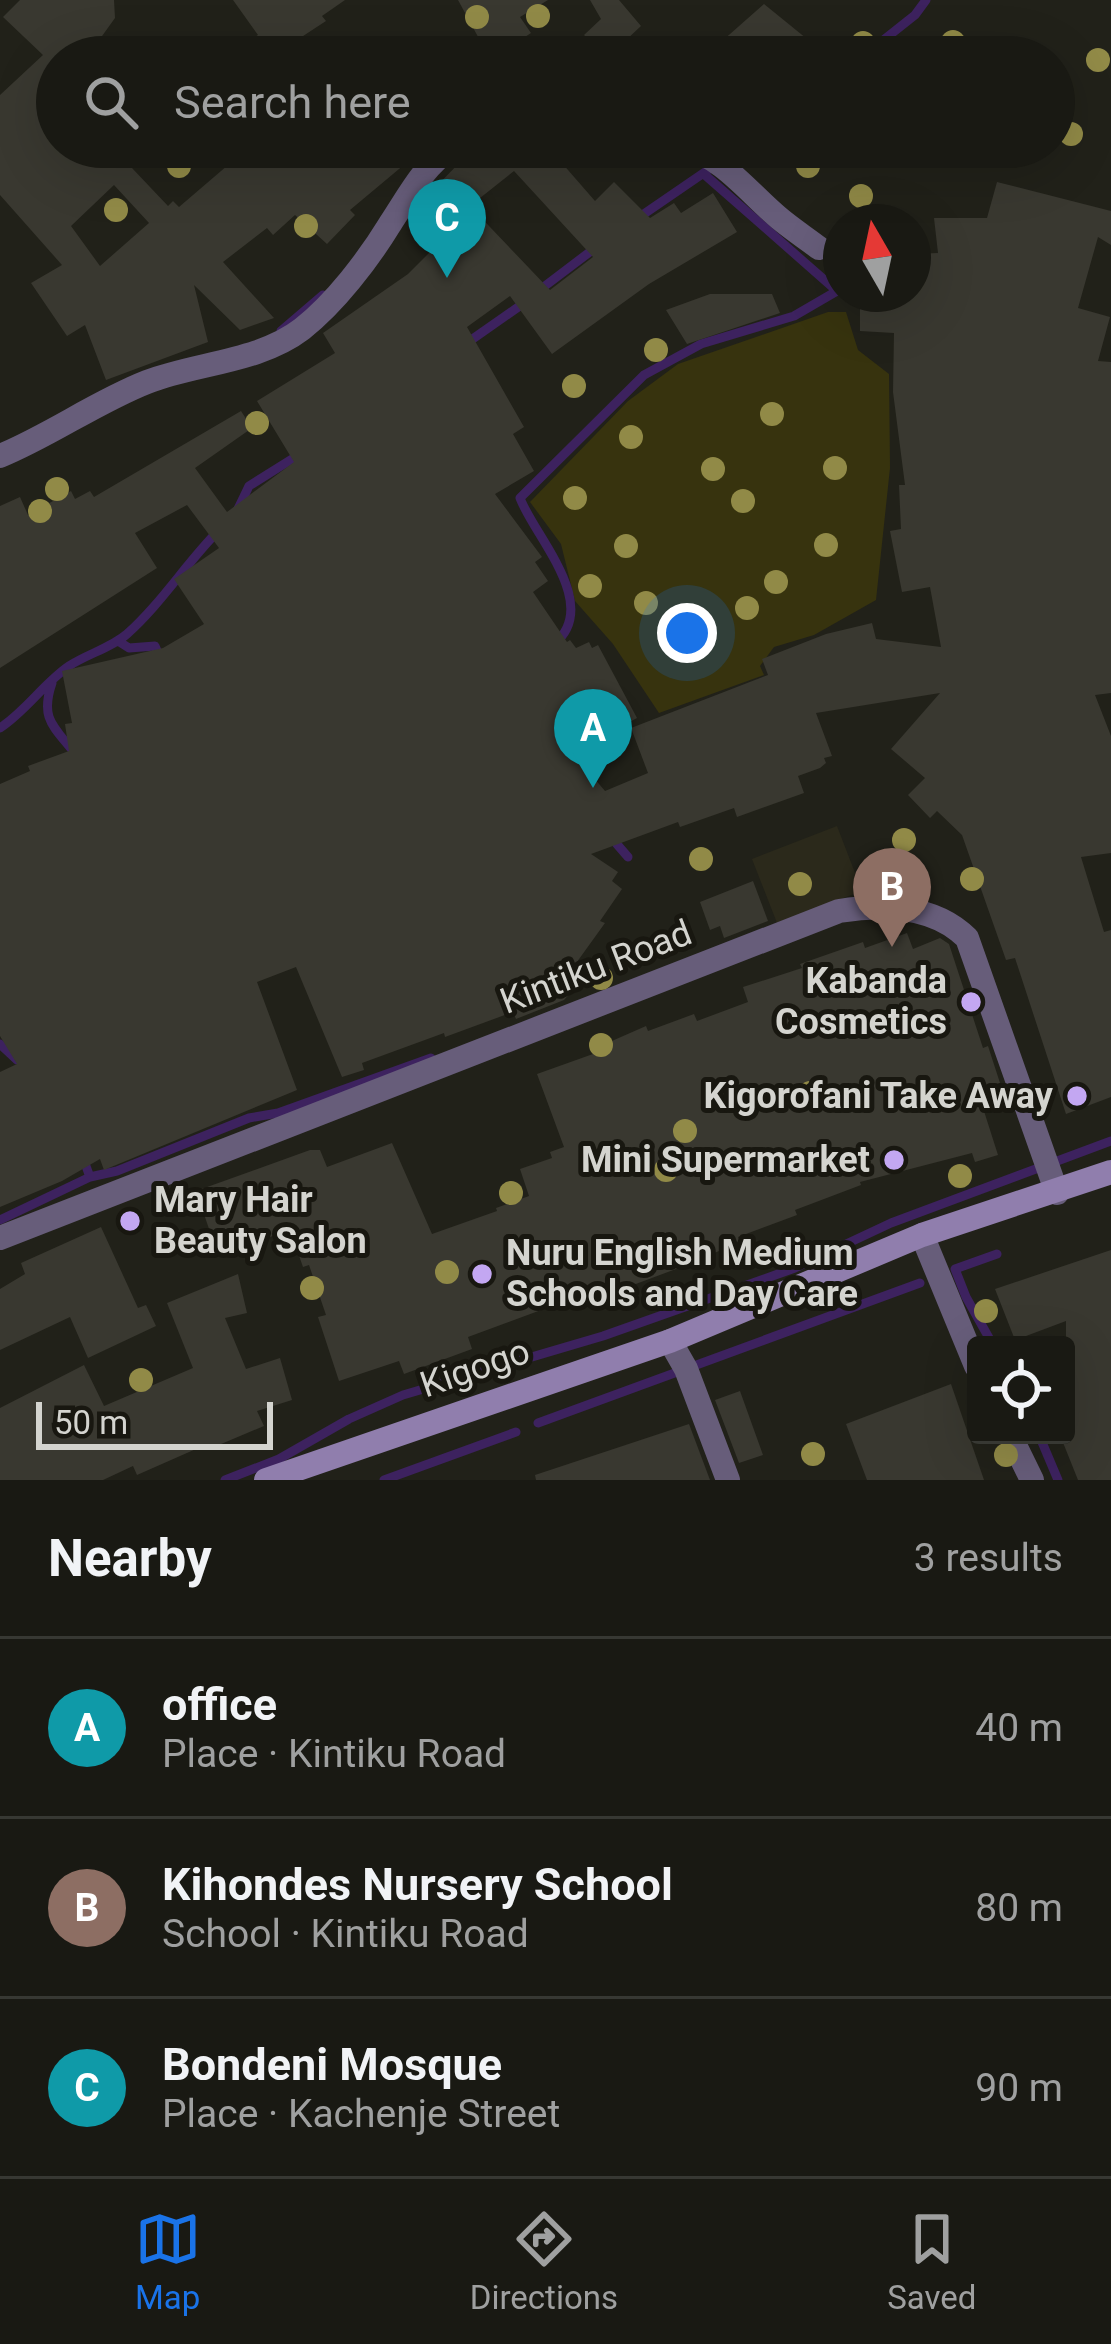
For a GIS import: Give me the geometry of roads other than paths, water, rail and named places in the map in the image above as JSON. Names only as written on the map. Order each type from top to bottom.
[{"type":"main road","name":"Kigogo","points":[[266,1480],[670,1341],[922,1235],[1111,1172]]},
{"type":"street","points":[[0,456],[142,384],[249,354],[301,329],[364,259],[427,168]]},
{"type":"street","points":[[722,168],[819,248]]},
{"type":"street","name":"Kintiku Road","points":[[0,1238],[838,911],[874,905],[918,911],[954,926],[967,938],[1057,1193]]},
{"type":"street","points":[[922,1235],[967,1344]]},
{"type":"street","points":[[670,1341],[686,1369],[728,1480]]},
{"type":"street","points":[[1014,1444],[1032,1480]]},
{"type":"waterway","points":[[888,36],[926,0]]},
{"type":"waterway","points":[[638,218],[708,170]]},
{"type":"waterway","points":[[554,644],[567,628],[568,591],[520,498],[644,375],[701,344],[794,316],[837,291],[705,175]]},
{"type":"waterway","points":[[537,292],[595,248]]},
{"type":"waterway","points":[[281,331],[323,295]]},
{"type":"waterway","points":[[464,345],[524,303]]},
{"type":"waterway","points":[[236,513],[249,486],[300,454]]},
{"type":"waterway","points":[[0,728],[69,666],[127,634],[220,529]]},
{"type":"waterway","points":[[118,641],[129,648],[155,646],[161,660]]},
{"type":"waterway","points":[[52,683],[48,713],[73,751]]},
{"type":"waterway","points":[[609,835],[628,857]]},
{"type":"waterway","points":[[0,1044],[17,1060]]},
{"type":"waterway","points":[[90,1177],[431,1058]]},
{"type":"waterway","points":[[225,1480],[279,1459],[403,1395],[603,1336],[795,1268],[891,1223],[1111,1141]]},
{"type":"waterway","points":[[0,1220],[90,1177],[83,1158]]},
{"type":"waterway","points":[[988,1336],[955,1269],[997,1254]]},
{"type":"waterway","points":[[538,1423],[920,1283]]},
{"type":"waterway","points":[[384,1480],[516,1432]]},
{"type":"waterway","points":[[1043,1444],[1058,1480]]},
{"type":"place","name":"Bondeni Mosque","points":[[447,278]]},
{"type":"place","name":"office","points":[[593,788]]},
{"type":"place","name":"Kihondes Nursery School","points":[[892,947]]},
{"type":"place","name":"Kabanda Cosmetics","points":[[971,1002]]},
{"type":"place","name":"Kigorofani Take Away","points":[[1077,1096]]},
{"type":"place","name":"Mini Supermarket","points":[[894,1160]]},
{"type":"place","name":"Mary Hair Beauty Salon","points":[[130,1221]]},
{"type":"place","name":"Nuru English Medium Schools and Day Care","points":[[482,1274]]}]
